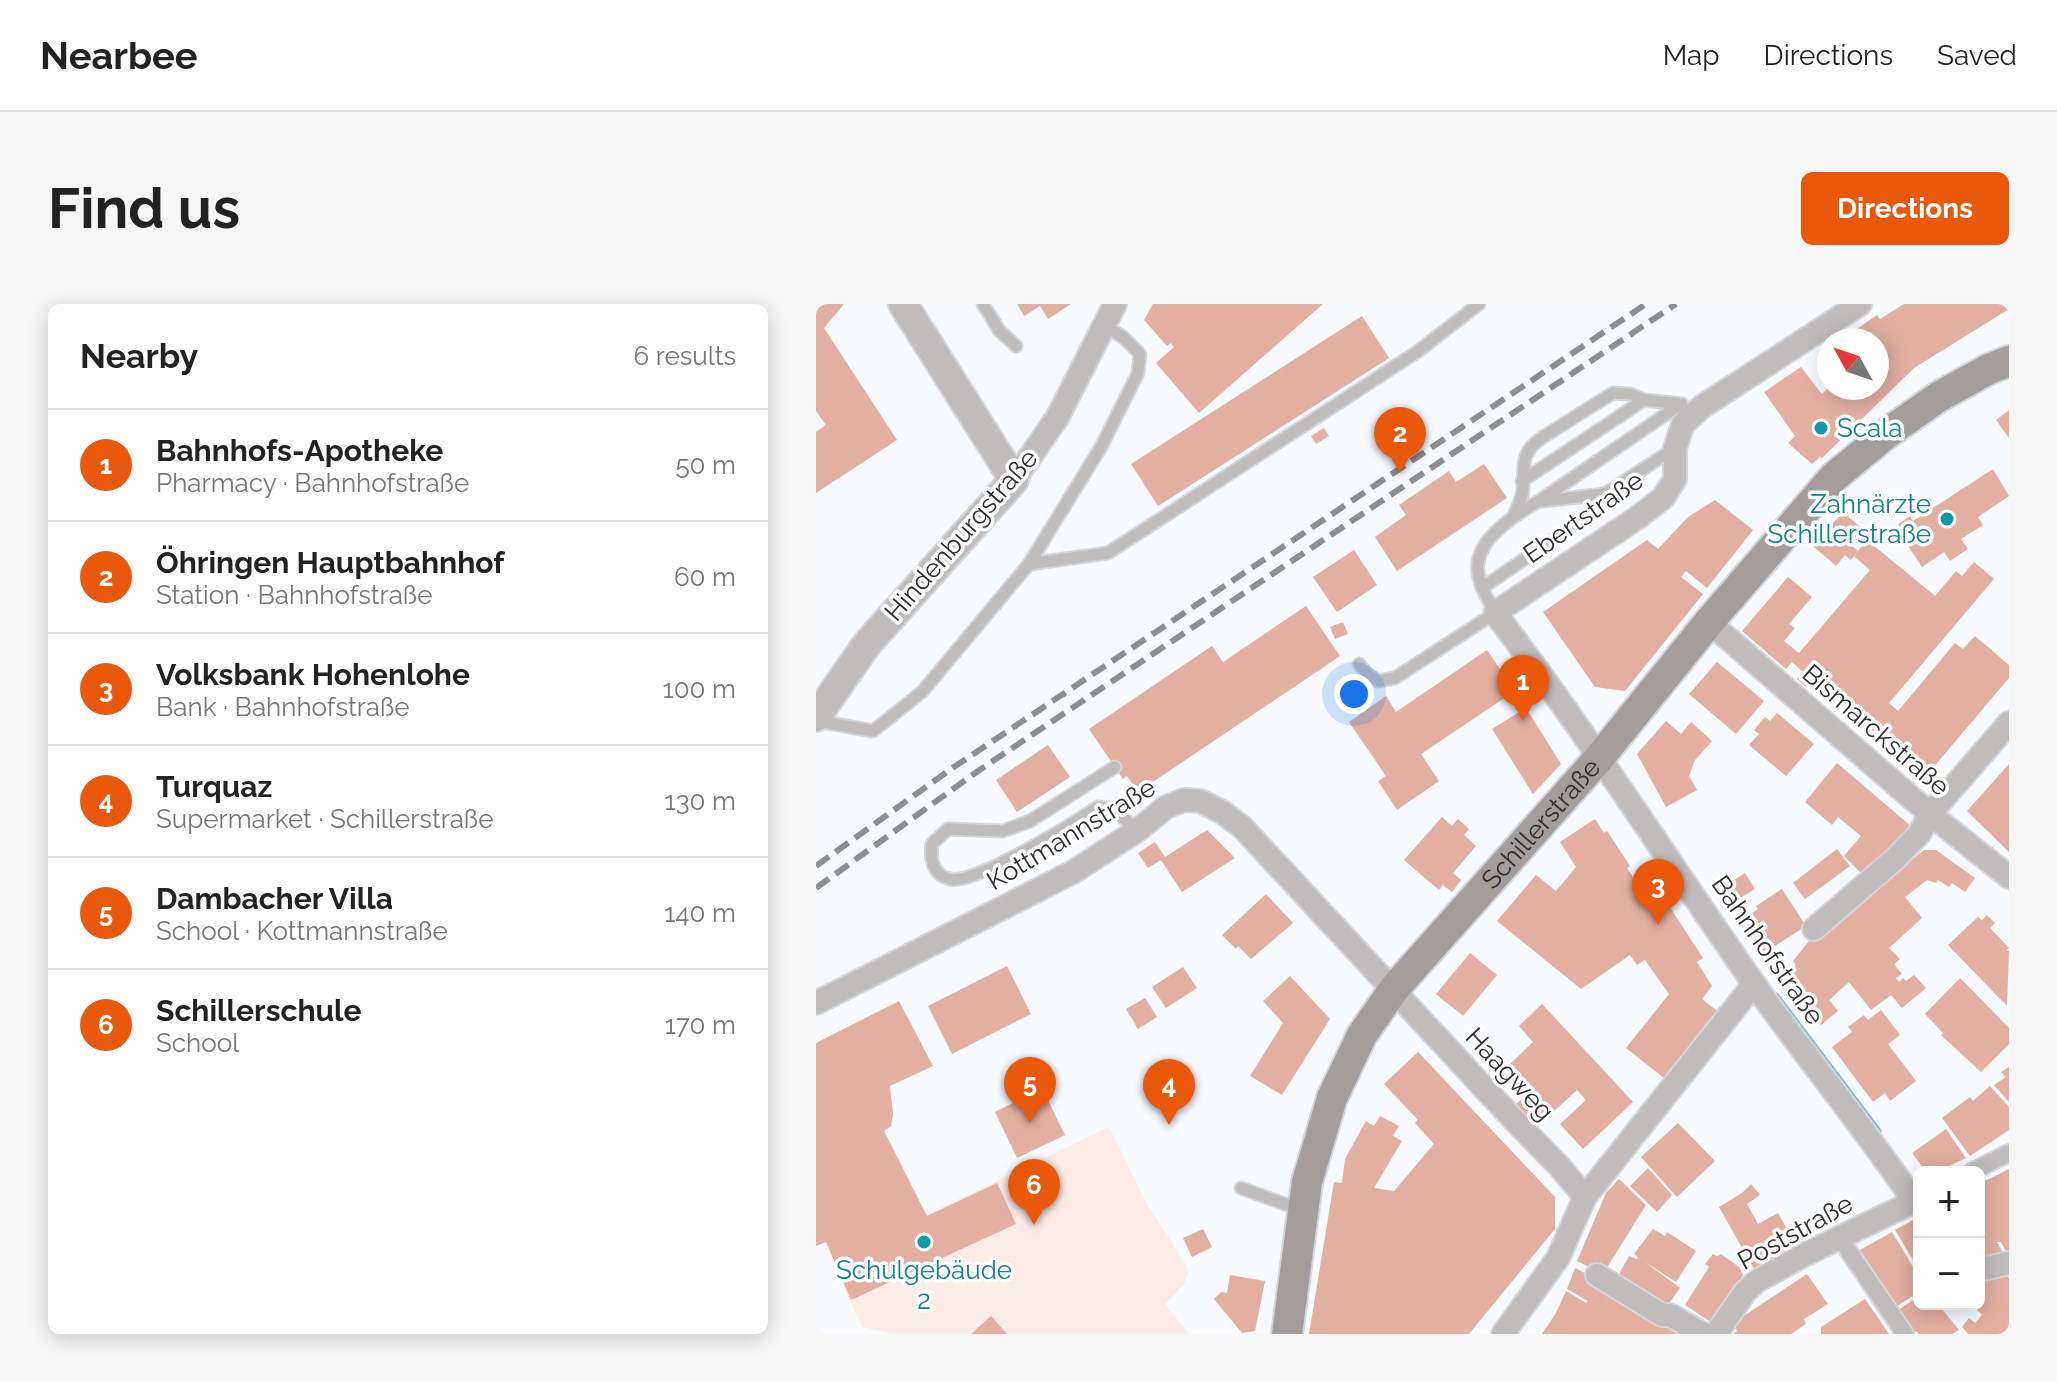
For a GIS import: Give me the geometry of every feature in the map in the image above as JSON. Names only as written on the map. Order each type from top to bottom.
[{"type":"main road","name":"Schillerstraße","points":[[1940,396],[1984,354],[2009,340]]},
{"type":"main road","name":"Schillerstraße","points":[[1287,1334],[1301,1210],[1332,1098],[1362,1035],[1394,989],[1600,757],[1709,622],[1834,477],[1886,434],[1940,396],[2009,361]]},
{"type":"street","points":[[903,304],[1014,480]]},
{"type":"street","name":"Hindenburgstraße","points":[[816,718],[867,644],[1014,480],[1057,418],[1115,304]]},
{"type":"street","name":"Ebertstraße","points":[[1495,613],[1663,498],[1675,479],[1675,448],[1692,405],[1860,304]]},
{"type":"street","name":"Bahnhofstraße","points":[[1495,613],[1600,757],[1754,984],[1913,1195]]},
{"type":"street","name":"Bismarckstraße","points":[[1709,622],[1930,814],[2009,877]]},
{"type":"street","points":[[1814,929],[1895,859],[1920,833],[1930,814],[2009,723]]},
{"type":"street","name":"Kottmannstraße","points":[[816,1003],[1073,872],[1138,830],[1166,807],[1184,800],[1200,801],[1242,827],[1394,989]]},
{"type":"street","points":[[1503,1334],[1558,1258],[1585,1197],[1754,984]]},
{"type":"street","name":"Haagweg","points":[[1394,989],[1585,1197]]},
{"type":"street","points":[[1983,1166],[2009,1153]]},
{"type":"street","name":"Poststraße","points":[[1716,1334],[1745,1292],[1757,1281],[1913,1202]]},
{"type":"street","points":[[1839,1237],[1905,1334]]},
{"type":"street","points":[[1985,1268],[2009,1263]]},
{"type":"street","points":[[1597,1275],[1662,1315],[1670,1315],[1703,1334]]},
{"type":"lane","points":[[983,304],[999,330],[1016,346]]},
{"type":"lane","points":[[1029,564],[1108,553],[1417,352],[1479,304]]},
{"type":"lane","points":[[816,718],[873,731],[922,692],[1029,564],[1101,447],[1138,373],[1140,354],[1123,337],[1105,326]]},
{"type":"lane","points":[[1515,514],[1522,496],[1523,462],[1532,444],[1613,393],[1692,405]]},
{"type":"lane","points":[[1522,481],[1644,400]]},
{"type":"lane","points":[[1359,664],[1378,681],[1395,678],[1495,613],[1482,588],[1477,568],[1480,553],[1495,532],[1515,514],[1692,405]]},
{"type":"lane","points":[[1482,588],[1580,521],[1605,494],[1675,448]]},
{"type":"lane","points":[[1539,501],[1605,494]]},
{"type":"lane","points":[[1115,767],[1030,821],[1003,831],[948,829],[932,844],[930,859],[938,874],[950,880],[961,879],[1008,861],[1058,834],[1098,807],[1112,809],[1138,830]]},
{"type":"lane","points":[[1241,1188],[1301,1210]]},
{"type":"shaded area","points":[[1109,1127],[1147,1204],[1189,1270],[1184,1284],[1165,1304],[1189,1334],[893,1334],[862,1327],[832,1260]]},
{"type":"building","points":[[816,304],[844,304],[824,328],[897,440],[816,493],[816,432],[826,425],[816,411]]},
{"type":"building","points":[[1017,304],[1071,304],[1048,319],[1040,306],[1024,316]]},
{"type":"building","points":[[1153,304],[1323,304],[1199,413],[1156,363],[1174,347],[1171,343],[1167,346],[1144,320]]},
{"type":"building","points":[[1904,304],[2009,304],[2009,309],[1914,368],[1889,392],[1889,328],[1858,328],[1877,315],[1880,319]]},
{"type":"building","points":[[1362,316],[1389,358],[1158,506],[1131,464]]},
{"type":"building","points":[[1801,367],[1817,388],[1817,400],[1881,400],[1812,464],[1788,443],[1795,436],[1764,392]]},
{"type":"building","points":[[2009,410],[2009,438],[1996,420]]},
{"type":"building","points":[[1324,428],[1329,436],[1316,444],[1311,436]]},
{"type":"building","points":[[1484,464],[1507,498],[1397,571],[1375,537],[1406,515],[1399,505],[1449,471],[1456,482]]},
{"type":"building","name":"Zahnärzte Schillerstraße","points":[[1993,469],[2009,496],[1978,517],[1983,525],[1961,539],[1968,549],[1950,561],[1944,552],[1922,567],[1898,531],[1901,529],[1898,524],[1910,516],[1913,521]]},
{"type":"building","points":[[1715,500],[1753,530],[1707,588],[1686,571],[1681,577],[1703,594],[1625,691],[1595,687],[1543,612],[1647,540],[1658,549],[1688,517]]},
{"type":"building","points":[[1843,512],[1865,531],[1852,546],[1858,551],[1867,540],[1935,596],[1956,571],[1962,576],[1974,562],[1994,579],[1889,703],[1898,711],[1955,643],[1963,649],[1975,636],[2009,665],[2009,678],[1926,776],[1812,679],[1806,687],[1797,679],[1803,672],[1792,662],[1786,669],[1742,631],[1788,577],[1812,597],[1789,624],[1795,628],[1784,641],[1799,653],[1870,570],[1854,556],[1851,560],[1845,555],[1836,566],[1813,546]]},
{"type":"building","points":[[1354,550],[1377,585],[1337,612],[1313,577]]},
{"type":"building","points":[[1306,606],[1340,656],[1138,792],[1127,776],[1123,779],[1089,729],[1212,646],[1223,662]]},
{"type":"building","points":[[1343,622],[1348,634],[1335,639],[1330,627]]},
{"type":"building","points":[[1487,650],[1515,691],[1421,754],[1439,781],[1397,810],[1378,781],[1386,776],[1349,722],[1386,696],[1396,712]]},
{"type":"building","points":[[1717,662],[1764,701],[1736,734],[1689,694]]},
{"type":"building","points":[[1526,708],[1561,764],[1533,794],[1492,729]]},
{"type":"building","points":[[1777,713],[1814,744],[1786,776],[1749,745],[1759,734],[1754,730],[1765,717],[1770,721]]},
{"type":"building","points":[[1666,721],[1681,734],[1691,722],[1712,741],[1695,760],[1689,776],[1697,790],[1666,807],[1637,754]]},
{"type":"building","points":[[1048,745],[1070,777],[1017,812],[996,780]]},
{"type":"building","points":[[1837,763],[1912,827],[1862,874],[1844,856],[1861,836],[1838,817],[1832,825],[1805,802]]},
{"type":"building","points":[[2009,764],[2009,852],[1967,811]]},
{"type":"building","points":[[1442,817],[1452,826],[1458,819],[1469,829],[1464,835],[1476,846],[1453,873],[1461,880],[1452,892],[1443,885],[1439,890],[1404,860]]},
{"type":"building","points":[[1595,819],[1604,833],[1607,831],[1630,866],[1627,868],[1635,880],[1647,872],[1703,958],[1697,962],[1712,986],[1702,999],[1717,1011],[1664,1078],[1626,1048],[1669,994],[1645,960],[1637,965],[1630,955],[1581,989],[1497,921],[1536,875],[1556,891],[1576,867],[1560,842]]},
{"type":"building","points":[[1207,830],[1235,858],[1182,892],[1161,860],[1148,868],[1138,853],[1155,842],[1165,857]]},
{"type":"building","points":[[1837,849],[1850,866],[1805,899],[1793,883]]},
{"type":"building","points":[[1924,850],[1936,850],[1975,878],[1965,892],[1952,883],[1949,887],[1938,880],[1936,883],[1927,880],[1905,897],[1922,918],[1889,948],[1900,959],[1894,964],[1902,974],[1896,978],[1899,982],[1914,975],[1926,988],[1902,1008],[1891,995],[1871,1010],[1849,982],[1829,1000],[1838,1011],[1821,1025],[1781,979],[1796,965],[1793,961],[1809,941]]},
{"type":"building","points":[[1745,873],[1755,889],[1732,903],[1723,887]]},
{"type":"building","points":[[1782,889],[1806,926],[1764,953],[1743,919]]},
{"type":"building","points":[[1266,894],[1293,923],[1251,959],[1222,935]]},
{"type":"building","points":[[1987,915],[1995,923],[1990,928],[2009,948],[2006,951],[2009,951],[2007,1006],[1948,945],[1978,917],[1982,920]]},
{"type":"building","points":[[1470,953],[1497,975],[1463,1016],[1436,994]]},
{"type":"building","points":[[1007,966],[1031,1014],[952,1054],[928,1006]]},
{"type":"building","points":[[1183,967],[1197,988],[1166,1008],[1152,987]]},
{"type":"building","points":[[1290,976],[1330,1019],[1282,1095],[1250,1076],[1283,1023],[1263,1001]]},
{"type":"building","points":[[1960,978],[2009,1028],[2009,1044],[1981,1072],[1941,1035],[1943,1033],[1925,1014]]},
{"type":"building","points":[[1145,998],[1157,1017],[1138,1029],[1126,1009]]},
{"type":"building","points":[[899,1001],[933,1066],[890,1086],[893,1114],[891,1126],[884,1131],[927,1216],[997,1183],[1016,1224],[851,1300],[826,1242],[816,1246],[816,1043]]},
{"type":"building","points":[[1542,1004],[1633,1102],[1583,1149],[1560,1124],[1586,1100],[1577,1090],[1535,1129],[1514,1106],[1533,1089],[1510,1064],[1533,1042],[1519,1026]]},
{"type":"building","points":[[1881,1010],[1900,1035],[1888,1044],[1916,1081],[1890,1101],[1885,1093],[1873,1102],[1832,1047],[1852,1032],[1848,1027],[1864,1015],[1868,1020]]},
{"type":"building","points":[[1418,1052],[1555,1197],[1555,1229],[1469,1334],[1309,1334],[1334,1182],[1342,1183],[1345,1159],[1366,1121],[1374,1126],[1380,1116],[1399,1126],[1393,1136],[1402,1141],[1374,1188],[1394,1191],[1434,1144],[1415,1123],[1418,1120],[1384,1084]]},
{"type":"building","points":[[2009,1067],[2009,1102],[1994,1085],[2006,1077],[2001,1072]]},
{"type":"building","points":[[1990,1086],[2009,1107],[2009,1130],[1970,1156],[1942,1118],[1970,1097],[1973,1101]]},
{"type":"building","points":[[1042,1088],[1065,1135],[1017,1158],[995,1112]]},
{"type":"building","points":[[1678,1123],[1715,1161],[1677,1197],[1641,1157]]},
{"type":"building","points":[[1946,1129],[1966,1158],[1949,1166],[1922,1166],[1912,1153]]},
{"type":"building","points":[[1648,1168],[1672,1195],[1657,1212],[1630,1186]]},
{"type":"building","points":[[2009,1169],[2009,1257],[2001,1242],[1997,1242],[2004,1255],[1985,1259],[1985,1181]]},
{"type":"building","points":[[1619,1179],[1646,1205],[1603,1274],[1577,1261],[1606,1193]]},
{"type":"building","points":[[1751,1184],[1760,1195],[1747,1204],[1758,1224],[1778,1213],[1797,1247],[1755,1271],[1719,1207]]},
{"type":"building","points":[[1913,1220],[1913,1260],[1895,1230]]},
{"type":"building","points":[[1203,1229],[1212,1247],[1192,1257],[1183,1238]]},
{"type":"building","points":[[1653,1229],[1665,1236],[1667,1232],[1696,1251],[1676,1282],[1645,1262],[1680,1288],[1664,1311],[1619,1274],[1629,1256],[1637,1259],[1634,1254]]},
{"type":"building","points":[[1892,1232],[1913,1267],[1913,1296],[1897,1306],[1860,1250]]},
{"type":"building","points":[[1713,1254],[1721,1254],[1739,1267],[1743,1275],[1714,1324],[1685,1305],[1709,1267],[1705,1264]]},
{"type":"building","points":[[1575,1268],[1600,1281],[1597,1289],[1622,1297],[1679,1334],[1542,1334],[1566,1291],[1586,1303],[1588,1301],[1567,1289]]},
{"type":"building","points":[[2003,1272],[2009,1278],[2009,1334],[1968,1334],[1962,1327],[1969,1318],[1975,1323],[1982,1315],[1977,1310],[1985,1310],[1985,1282],[1994,1273],[1998,1277]]},
{"type":"building","points":[[1807,1274],[1828,1304],[1804,1319],[1806,1324],[1791,1334],[1733,1334],[1737,1331],[1733,1323]]},
{"type":"building","points":[[1230,1275],[1265,1281],[1255,1331],[1242,1333],[1214,1299],[1221,1292],[1227,1293]]},
{"type":"building","points":[[1865,1299],[1889,1334],[1821,1334],[1821,1327]]},
{"type":"building","points":[[1913,1300],[1913,1310],[1943,1310],[1959,1330],[1952,1334],[1919,1334],[1916,1331],[1913,1334],[1897,1311]]},
{"type":"building","points":[[991,1316],[1007,1334],[971,1334]]},
{"type":"waterway","points":[[1776,996],[1878,1131]]},
{"type":"railway","points":[[816,866],[951,769],[1646,304]]},
{"type":"railway","points":[[816,888],[978,771],[1676,304]]},
{"type":"place","name":"Scala","points":[[1821,428]]},
{"type":"place","name":"Öhringen Hauptbahnhof","points":[[1400,473]]},
{"type":"place","name":"Zahnärzte Schillerstraße","points":[[1947,519]]},
{"type":"place","name":"Bahnhofs-Apotheke","points":[[1523,721]]},
{"type":"place","name":"Volksbank Hohenlohe","points":[[1658,925]]},
{"type":"place","name":"Dambacher Villa","points":[[1030,1123]]},
{"type":"place","name":"Turquaz","points":[[1169,1125]]},
{"type":"place","name":"Schillerschule","points":[[1034,1225]]},
{"type":"place","name":"Schulgebäude 2","points":[[924,1242]]}]
